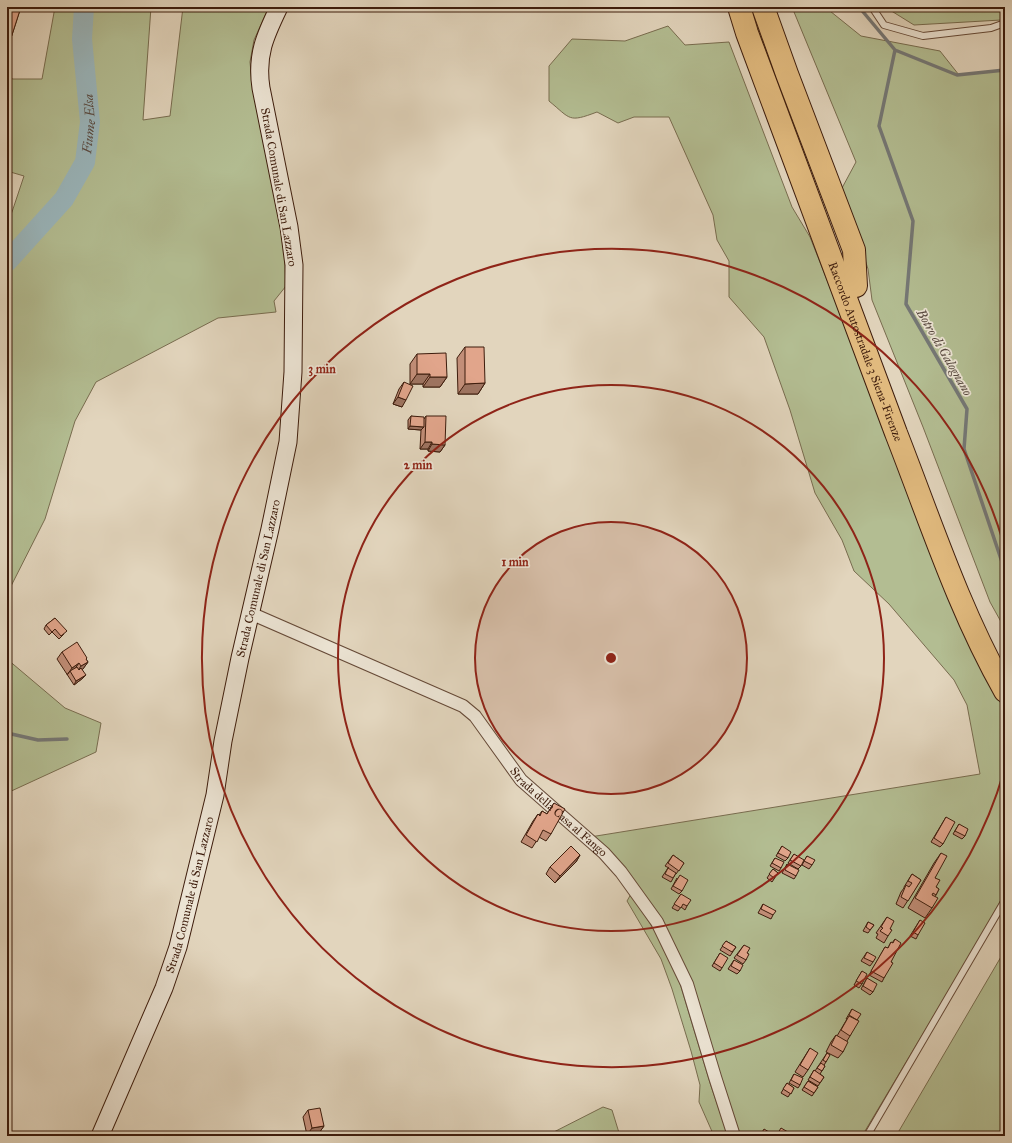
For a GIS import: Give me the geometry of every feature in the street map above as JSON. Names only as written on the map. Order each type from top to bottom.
[{"type":"highway","points":[[729,7],[748,66],[801,206],[819,229]]},
{"type":"highway","name":"Raccordo Autostradale 3 Siena-Firenze","points":[[739,7],[819,229],[957,591],[989,662],[1005,691]]},
{"type":"highway","name":"Raccordo Autostradale 3 Siena-Firenze","points":[[753,7],[781,88],[970,590],[1005,663]]},
{"type":"highway","points":[[763,7],[784,67],[854,250],[856,286]]},
{"type":"street","name":"Strada Comunale di San Lazzaro","points":[[100,1136],[162,992],[178,947],[215,795],[223,741],[286,454],[293,372],[295,290],[293,253],[259,75],[259,62],[262,46],[268,29],[279,7]]},
{"type":"street","name":"Strada della Casa al Fango","points":[[250,613],[463,706],[474,716],[521,780],[604,853],[621,872],[657,922],[687,984],[714,1077],[734,1136]]},
{"type":"lane","points":[[872,7],[884,25],[923,36],[991,28],[1005,23]]},
{"type":"lane","points":[[867,1136],[1005,900]]},
{"type":"green space","points":[[55,7],[151,7],[143,120],[170,116],[183,7],[269,7],[254,40],[250,62],[252,83],[284,245],[286,286],[274,301],[276,312],[218,318],[96,382],[75,421],[45,519],[7,594],[7,222],[12,212],[24,176],[7,171],[7,77],[13,79],[42,79]]},
{"type":"green space","points":[[793,7],[825,7],[861,36],[940,51],[959,75],[1005,70],[1005,629],[990,602],[923,427],[872,300],[868,269],[842,188],[856,162]]},
{"type":"green space","points":[[885,7],[1005,7],[1005,18],[1001,20],[914,25]]},
{"type":"green space","points":[[668,26],[685,45],[729,42],[792,207],[810,237],[978,662],[1005,711],[1005,893],[973,950],[862,1136],[739,1136],[684,970],[590,837],[980,774],[967,705],[954,680],[889,604],[854,571],[842,540],[815,493],[790,410],[764,337],[729,297],[729,261],[717,240],[713,215],[669,117],[634,117],[618,123],[597,112],[575,118],[566,115],[549,101],[549,66],[572,39],[625,41]]},
{"type":"green space","points":[[7,659],[65,708],[101,723],[96,752],[7,793]]},
{"type":"green space","points":[[631,894],[658,936],[678,977],[710,1083],[728,1136],[714,1136],[699,1102],[700,1085],[672,989],[661,959],[627,901]]},
{"type":"green space","points":[[1005,950],[1005,1136],[896,1136]]},
{"type":"green space","points":[[603,1107],[612,1110],[620,1136],[546,1136]]},
{"type":"building","points":[[13,7],[21,7],[11,38],[7,37],[7,26]]},
{"type":"building","points":[[465,347],[484,347],[485,383],[465,384]]},
{"type":"building","points":[[446,353],[447,377],[430,377],[430,374],[417,374],[417,354]]},
{"type":"building","points":[[404,382],[413,386],[406,400],[398,397]]},
{"type":"building","points":[[411,416],[424,417],[424,427],[410,426]]},
{"type":"building","points":[[426,416],[446,416],[445,445],[425,442]]},
{"type":"building","points":[[55,618],[67,631],[61,636],[55,629],[52,632],[46,625]]},
{"type":"building","points":[[77,642],[88,662],[81,666],[79,663],[72,668],[62,652]]},
{"type":"building","points":[[77,667],[79,670],[81,668],[86,675],[76,681],[70,671]]},
{"type":"building","points":[[554,803],[565,809],[551,834],[543,830],[537,842],[526,835],[538,814],[540,816],[542,811],[547,814]]},
{"type":"building","points":[[946,817],[955,822],[943,844],[934,838]]},
{"type":"building","points":[[959,824],[968,829],[965,836],[955,831]]},
{"type":"building","points":[[571,846],[580,855],[560,876],[550,867]]},
{"type":"building","points":[[782,846],[791,852],[788,858],[778,853]]},
{"type":"building","points":[[941,853],[947,856],[935,878],[940,880],[936,887],[939,889],[936,895],[933,893],[932,895],[938,898],[932,908],[915,898]]},
{"type":"building","points":[[794,854],[804,860],[801,866],[790,860]]},
{"type":"building","points":[[673,855],[684,863],[679,871],[668,863]]},
{"type":"building","points":[[807,856],[815,860],[812,865],[804,861]]},
{"type":"building","points":[[775,858],[784,862],[781,868],[772,863]]},
{"type":"building","points":[[787,864],[799,870],[796,876],[785,870]]},
{"type":"building","points":[[668,868],[676,873],[673,878],[665,874]]},
{"type":"building","points":[[773,869],[778,873],[774,878],[769,874]]},
{"type":"building","points":[[912,874],[921,880],[908,901],[901,897],[906,885],[909,887],[912,883],[908,881]]},
{"type":"building","points":[[680,875],[688,880],[682,891],[673,886]]},
{"type":"building","points":[[681,894],[691,900],[687,906],[683,904],[681,908],[674,904]]},
{"type":"building","points":[[763,904],[776,911],[773,915],[761,909]]},
{"type":"building","points":[[887,917],[894,921],[890,929],[892,930],[888,936],[880,931],[883,928],[881,927]]},
{"type":"building","points":[[920,920],[925,923],[918,935],[913,932]]},
{"type":"building","points":[[868,922],[874,925],[870,930],[866,927]]},
{"type":"building","points":[[895,939],[901,943],[891,962],[893,963],[884,978],[871,971],[885,947],[888,948],[891,942],[893,943]]},
{"type":"building","points":[[726,941],[736,947],[732,952],[722,946]]},
{"type":"building","points":[[744,945],[750,948],[747,953],[749,954],[746,960],[737,955]]},
{"type":"building","points":[[867,952],[876,957],[873,962],[864,958]]},
{"type":"building","points":[[720,953],[728,958],[722,968],[714,963]]},
{"type":"building","points":[[734,960],[743,965],[740,971],[731,966]]},
{"type":"building","points":[[862,971],[867,974],[862,984],[856,981]]},
{"type":"building","points":[[867,978],[877,984],[873,992],[863,986]]},
{"type":"building","points":[[852,1009],[861,1014],[857,1020],[849,1015]]},
{"type":"building","points":[[849,1016],[859,1021],[850,1036],[841,1030]]},
{"type":"building","points":[[836,1035],[848,1042],[843,1052],[831,1045]]},
{"type":"building","points":[[810,1048],[818,1053],[808,1070],[800,1065]]},
{"type":"building","points":[[827,1053],[830,1055],[826,1062],[823,1060]]},
{"type":"building","points":[[821,1063],[825,1066],[822,1071],[817,1068]]},
{"type":"building","points":[[814,1070],[824,1077],[820,1083],[810,1077]]},
{"type":"building","points":[[794,1074],[803,1078],[800,1085],[791,1080]]},
{"type":"building","points":[[808,1081],[818,1087],[814,1093],[804,1087]]},
{"type":"building","points":[[787,1083],[794,1088],[791,1094],[783,1089]]},
{"type":"building","points":[[320,1108],[324,1126],[312,1128],[308,1110]]},
{"type":"building","points":[[781,1128],[788,1132],[786,1136],[776,1136]]},
{"type":"building","points":[[764,1129],[774,1136],[762,1136],[763,1135],[761,1134]]},
{"type":"waterway","name":"Fiume Elsa","points":[[7,262],[64,199],[85,162],[90,122],[82,39],[84,7]]},
{"type":"waterway","points":[[859,7],[895,50],[957,75],[1005,70]]},
{"type":"waterway","name":"Botro di Galognano","points":[[895,50],[879,126],[913,221],[906,304],[967,409],[964,449],[1005,568]]},
{"type":"waterway","points":[[7,733],[38,740],[67,739]]}]
